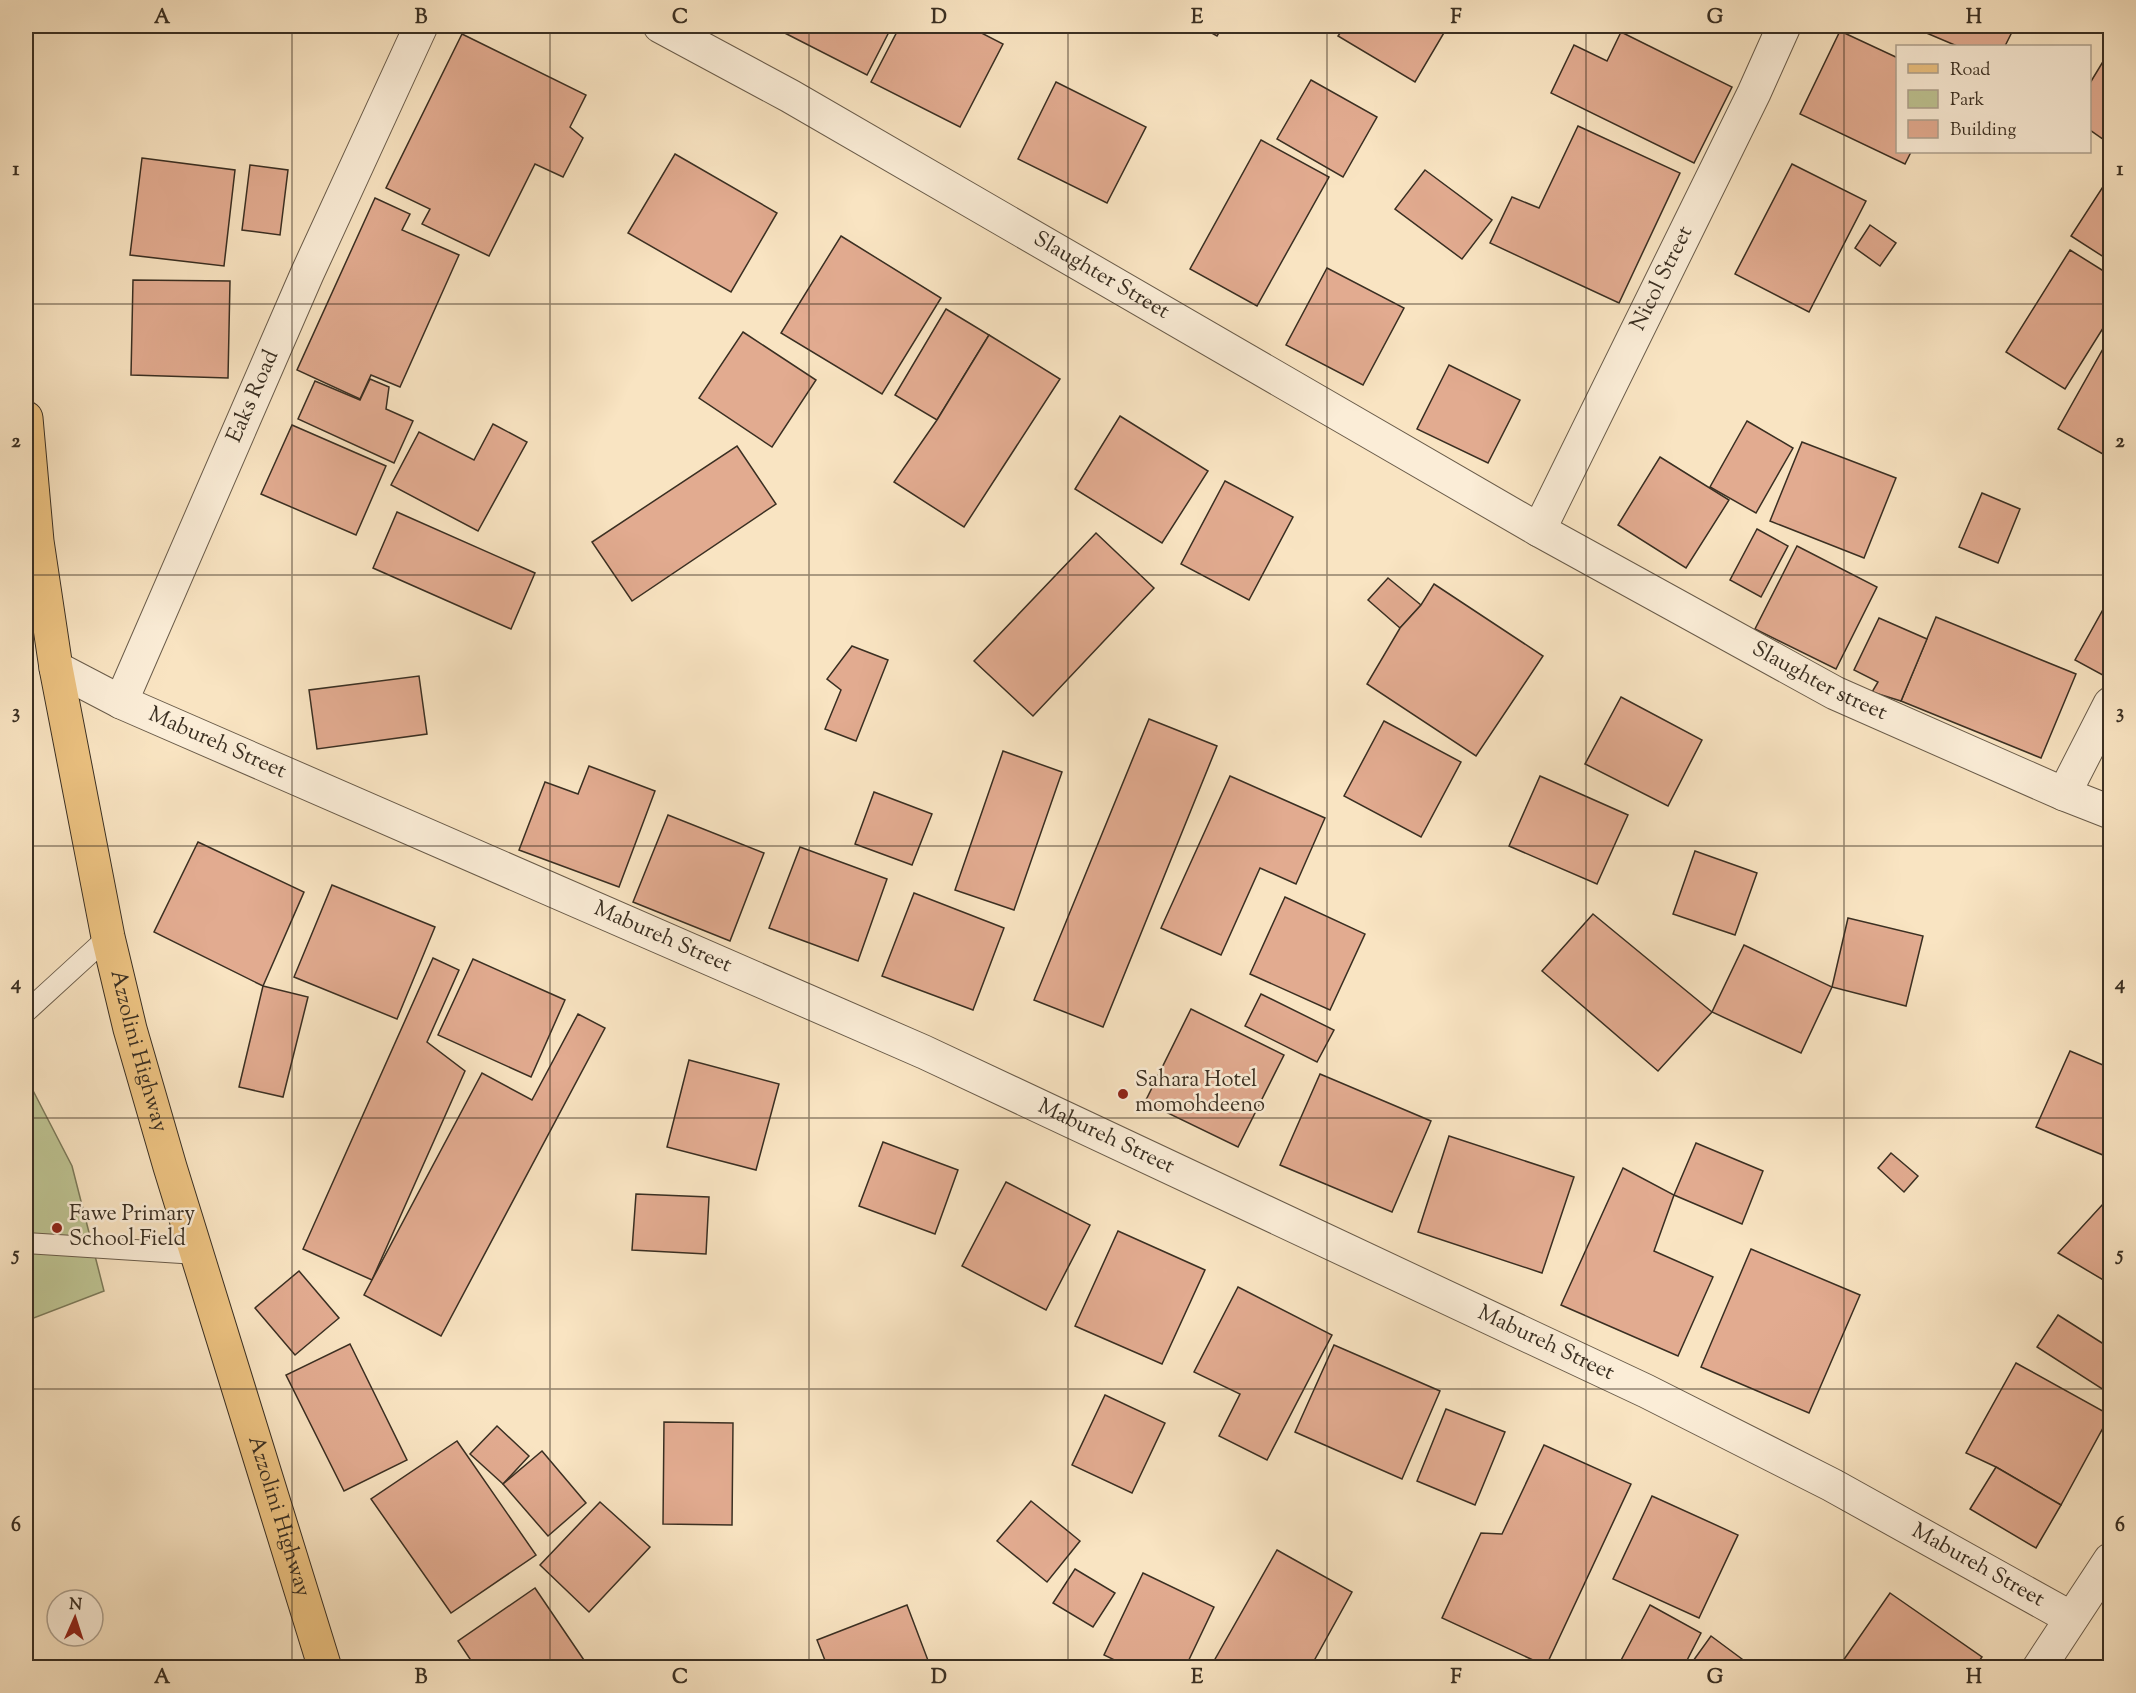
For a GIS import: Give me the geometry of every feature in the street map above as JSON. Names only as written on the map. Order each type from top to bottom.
[{"type":"main road","name":"Azzolini Highway","points":[[26,418],[31,541],[108,937],[130,1029],[325,1668]]},
{"type":"street","name":"Eaks Road","points":[[121,702],[307,274],[421,26]]},
{"type":"street","name":"Slaughter Street","points":[[660,26],[790,96],[1539,530]]},
{"type":"street","name":"Nicol Street","points":[[1539,530],[1754,93],[1784,26]]},
{"type":"street","name":"Slaughter street","points":[[1539,530],[1835,693],[2110,812]]},
{"type":"street","points":[[56,668],[121,702]]},
{"type":"street","name":"Mabureh Street","points":[[121,702],[946,1062],[1646,1391],[1832,1485],[2072,1618]]},
{"type":"street","points":[[2064,794],[2110,704]]},
{"type":"street","points":[[2039,1668],[2110,1560]]},
{"type":"lane","points":[[26,1012],[108,937]]},
{"type":"lane","points":[[26,1243],[197,1254]]},
{"type":"green space","name":"Fawe Primary School Field","points":[[26,1077],[72,1166],[104,1291],[26,1321]]},
{"type":"building","points":[[771,26],[892,26],[867,75]]},
{"type":"building","points":[[900,26],[968,26],[1003,44],[960,127],[871,82]]},
{"type":"building","points":[[1199,26],[1223,26],[1217,36]]},
{"type":"building","points":[[1345,26],[1448,26],[1415,82],[1338,36]]},
{"type":"building","points":[[1910,26],[2015,26],[2006,45],[1955,45]]},
{"type":"building","points":[[1840,31],[1896,57],[1896,153],[1910,153],[1905,164],[1800,114]]},
{"type":"building","points":[[1621,32],[1732,87],[1694,163],[1551,93],[1574,45],[1607,61]]},
{"type":"building","points":[[462,34],[586,95],[570,127],[583,138],[563,177],[535,164],[489,256],[422,224],[430,209],[386,188]]},
{"type":"building","points":[[2110,50],[2110,144],[2091,131],[2091,81]]},
{"type":"building","points":[[1311,80],[1377,117],[1343,177],[1277,139]]},
{"type":"building","points":[[1056,82],[1146,127],[1107,203],[1018,159]]},
{"type":"building","points":[[1578,126],[1680,173],[1619,303],[1490,243],[1512,197],[1539,208]]},
{"type":"building","points":[[1261,140],[1329,177],[1257,306],[1190,269]]},
{"type":"building","points":[[675,154],[777,213],[731,292],[628,233]]},
{"type":"building","points":[[142,158],[235,170],[224,266],[130,255]]},
{"type":"building","points":[[1792,164],[1866,201],[1809,312],[1735,274]]},
{"type":"building","points":[[250,165],[288,170],[280,235],[242,230]]},
{"type":"building","points":[[1425,170],[1492,220],[1462,259],[1395,209]]},
{"type":"building","points":[[2106,182],[2110,185],[2110,261],[2071,236]]},
{"type":"building","points":[[375,198],[410,214],[402,230],[459,255],[400,387],[371,375],[360,399],[297,370]]},
{"type":"building","points":[[1870,225],[1896,243],[1880,266],[1855,248]]},
{"type":"building","points":[[841,236],[941,298],[882,394],[781,333]]},
{"type":"building","points":[[2070,250],[2110,275],[2110,317],[2065,389],[2006,352]]},
{"type":"building","points":[[1327,268],[1404,308],[1363,385],[1286,345]]},
{"type":"building","points":[[133,280],[230,281],[228,378],[131,375]]},
{"type":"building","points":[[946,309],[989,335],[937,420],[895,395]]},
{"type":"building","points":[[743,332],[816,380],[772,447],[699,398]]},
{"type":"building","points":[[989,335],[1060,379],[964,527],[894,482],[937,420]]},
{"type":"building","points":[[2108,340],[2110,342],[2110,458],[2058,429]]},
{"type":"building","points":[[1449,365],[1520,400],[1488,463],[1417,429]]},
{"type":"building","points":[[370,379],[389,387],[386,409],[413,421],[394,463],[298,419],[315,381],[360,400]]},
{"type":"building","points":[[1120,416],[1208,471],[1162,543],[1075,489]]},
{"type":"building","points":[[1747,421],[1793,448],[1756,513],[1710,487]]},
{"type":"building","points":[[493,424],[527,442],[478,531],[391,485],[419,432],[474,460]]},
{"type":"building","points":[[292,425],[386,466],[356,535],[261,494]]},
{"type":"building","points":[[1802,442],[1896,478],[1864,558],[1770,521]]},
{"type":"building","points":[[737,446],[776,504],[632,601],[592,542]]},
{"type":"building","points":[[1660,457],[1729,500],[1686,568],[1618,525]]},
{"type":"building","points":[[1225,481],[1293,517],[1249,600],[1181,564]]},
{"type":"building","points":[[1982,493],[2020,509],[1998,563],[1959,547]]},
{"type":"building","points":[[397,512],[535,573],[511,629],[373,568]]},
{"type":"building","points":[[1757,529],[1788,546],[1761,597],[1730,580]]},
{"type":"building","points":[[1096,533],[1154,588],[1033,716],[974,661]]},
{"type":"building","points":[[1797,546],[1877,587],[1836,669],[1755,629]]},
{"type":"building","points":[[1388,578],[1421,605],[1400,628],[1368,600]]},
{"type":"building","points":[[1434,584],[1543,656],[1476,756],[1367,684],[1400,628],[1421,605]]},
{"type":"building","points":[[2110,597],[2110,679],[2075,660]]},
{"type":"building","points":[[1936,617],[2076,674],[2041,758],[1901,701]]},
{"type":"building","points":[[1879,618],[1927,639],[1901,701],[1872,692],[1878,682],[1854,670]]},
{"type":"building","points":[[852,646],[888,660],[856,741],[825,729],[841,690],[827,679]]},
{"type":"building","points":[[419,676],[427,734],[317,749],[309,690]]},
{"type":"building","points":[[1621,697],[1702,740],[1668,806],[1585,764]]},
{"type":"building","points":[[1149,719],[1217,746],[1103,1027],[1034,1000]]},
{"type":"building","points":[[1384,721],[1461,762],[1421,837],[1344,796]]},
{"type":"building","points":[[1003,751],[1062,772],[1014,910],[955,890]]},
{"type":"building","points":[[589,766],[655,791],[619,887],[519,850],[545,782],[578,794]]},
{"type":"building","points":[[1230,776],[1325,818],[1296,884],[1260,868],[1221,955],[1161,928]]},
{"type":"building","points":[[1540,776],[1628,815],[1597,884],[1509,846]]},
{"type":"building","points":[[874,792],[932,814],[912,865],[855,844]]},
{"type":"building","points":[[668,815],[764,853],[730,941],[633,902]]},
{"type":"building","points":[[198,842],[304,892],[263,986],[154,932]]},
{"type":"building","points":[[800,847],[887,879],[858,961],[769,928]]},
{"type":"building","points":[[1695,851],[1757,873],[1735,935],[1673,914]]},
{"type":"building","points":[[332,885],[435,927],[397,1019],[294,977]]},
{"type":"building","points":[[914,893],[1004,928],[973,1010],[882,976]]},
{"type":"building","points":[[1285,897],[1365,934],[1330,1010],[1250,974]]},
{"type":"building","points":[[1593,914],[1712,1012],[1658,1071],[1542,971]]},
{"type":"building","points":[[1848,918],[1923,936],[1906,1006],[1832,987]]},
{"type":"building","points":[[1744,945],[1832,987],[1801,1053],[1712,1012]]},
{"type":"building","points":[[433,958],[459,970],[427,1042],[465,1071],[372,1280],[303,1249]]},
{"type":"building","points":[[473,959],[565,1000],[531,1077],[438,1035]]},
{"type":"building","points":[[263,986],[308,997],[283,1097],[239,1087]]},
{"type":"building","points":[[1261,994],[1334,1030],[1317,1062],[1245,1026]]},
{"type":"building","points":[[1191,1009],[1284,1055],[1238,1147],[1145,1102]]},
{"type":"building","points":[[578,1014],[605,1028],[441,1336],[364,1295],[482,1073],[532,1100]]},
{"type":"building","points":[[2070,1051],[2110,1068],[2110,1158],[2036,1127]]},
{"type":"building","points":[[689,1060],[779,1084],[756,1170],[667,1147]]},
{"type":"building","points":[[1320,1074],[1431,1121],[1392,1212],[1280,1165]]},
{"type":"building","points":[[1449,1136],[1574,1177],[1542,1273],[1418,1232]]},
{"type":"building","points":[[883,1142],[958,1170],[935,1234],[859,1206]]},
{"type":"building","points":[[1696,1143],[1763,1171],[1742,1224],[1674,1195]]},
{"type":"building","points":[[1891,1153],[1918,1176],[1904,1192],[1878,1168]]},
{"type":"building","points":[[1623,1168],[1674,1195],[1654,1251],[1713,1277],[1678,1356],[1561,1305]]},
{"type":"building","points":[[1006,1182],[1090,1225],[1046,1310],[962,1266]]},
{"type":"building","points":[[636,1194],[709,1197],[706,1254],[632,1250]]},
{"type":"building","points":[[2103,1204],[2110,1210],[2110,1284],[2058,1253]]},
{"type":"building","points":[[1118,1231],[1205,1270],[1162,1364],[1075,1326]]},
{"type":"building","points":[[1751,1249],[1860,1295],[1809,1413],[1701,1367]]},
{"type":"building","points":[[299,1271],[339,1318],[295,1355],[255,1308]]},
{"type":"building","points":[[1238,1287],[1332,1335],[1267,1460],[1219,1436],[1240,1394],[1194,1372]]},
{"type":"building","points":[[2058,1315],[2110,1348],[2110,1394],[2037,1347]]},
{"type":"building","points":[[350,1344],[407,1460],[344,1491],[286,1375]]},
{"type":"building","points":[[1334,1345],[1440,1391],[1402,1479],[1295,1432]]},
{"type":"building","points":[[2016,1363],[2110,1415],[2061,1505],[1996,1467],[1966,1453]]},
{"type":"building","points":[[1105,1395],[1165,1423],[1132,1493],[1072,1465]]},
{"type":"building","points":[[1446,1409],[1505,1432],[1475,1505],[1417,1481]]},
{"type":"building","points":[[664,1422],[733,1423],[732,1525],[663,1524]]},
{"type":"building","points":[[497,1426],[529,1456],[503,1484],[470,1454]]},
{"type":"building","points":[[457,1441],[536,1555],[451,1613],[371,1499]]},
{"type":"building","points":[[1544,1445],[1631,1484],[1546,1666],[1442,1618],[1481,1533],[1502,1534]]},
{"type":"building","points":[[542,1451],[586,1503],[548,1536],[503,1484]]},
{"type":"building","points":[[1996,1467],[2061,1505],[2036,1548],[1970,1509]]},
{"type":"building","points":[[1652,1496],[1738,1535],[1699,1618],[1613,1579]]},
{"type":"building","points":[[1031,1501],[1080,1541],[1047,1582],[997,1541]]},
{"type":"building","points":[[600,1502],[650,1547],[589,1612],[540,1565]]},
{"type":"building","points":[[1277,1550],[1352,1592],[1310,1668],[1210,1668]]},
{"type":"building","points":[[1075,1569],[1115,1593],[1093,1627],[1053,1603]]},
{"type":"building","points":[[1143,1573],[1214,1607],[1185,1668],[1131,1668],[1104,1655]]},
{"type":"building","points":[[535,1588],[588,1666],[586,1668],[476,1668],[458,1641]]},
{"type":"building","points":[[1890,1593],[1982,1657],[1974,1668],[1838,1668]]},
{"type":"building","points":[[907,1605],[929,1663],[918,1668],[828,1668],[817,1640]]},
{"type":"building","points":[[1650,1605],[1701,1633],[1683,1668],[1617,1668]]},
{"type":"building","points":[[1711,1636],[1754,1668],[1688,1668]]},
{"type":"place","name":"Sahara Hotel momohdeeno","points":[[1123,1094]]},
{"type":"place","name":"Fawe Primary School Field","points":[[57,1228]]}]
